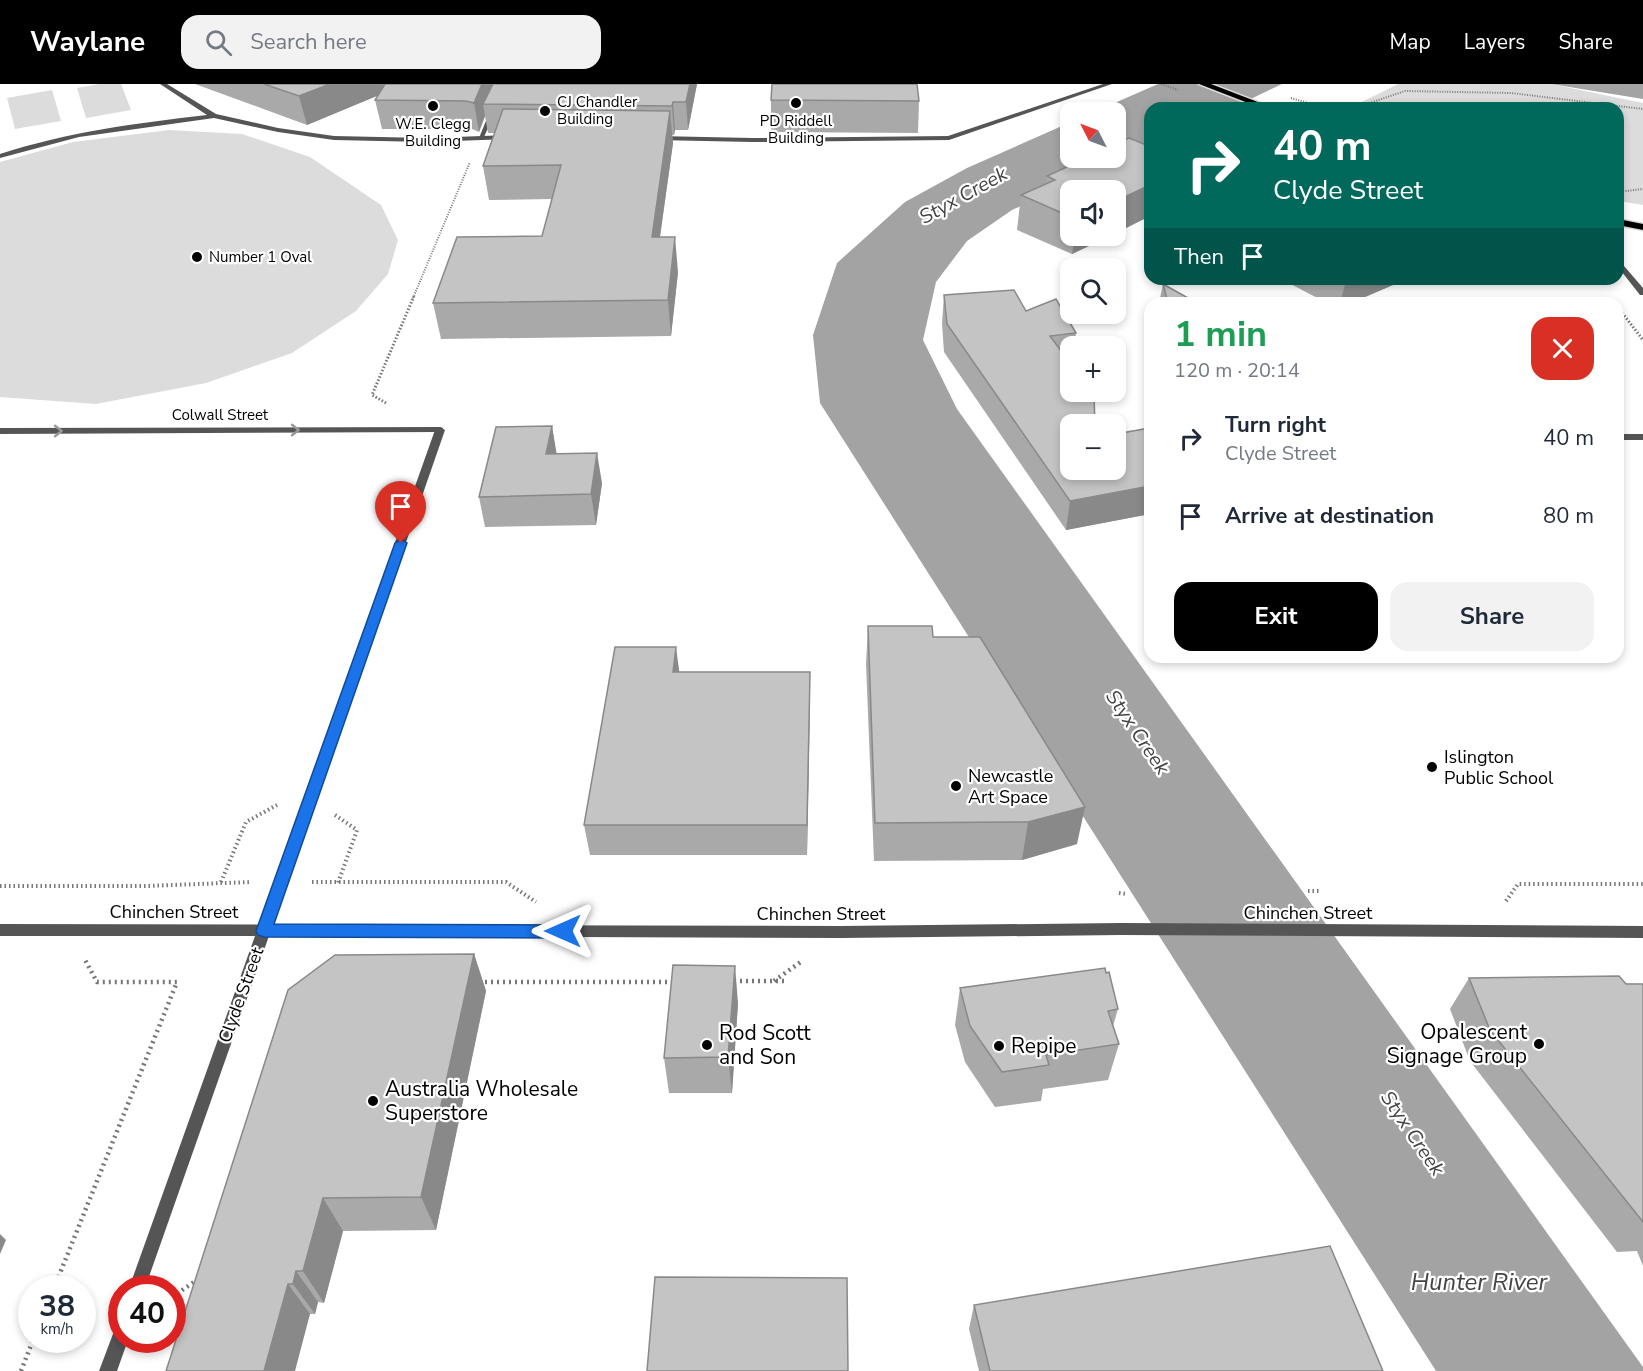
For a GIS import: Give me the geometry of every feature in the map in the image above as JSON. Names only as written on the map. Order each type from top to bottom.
[{"type":"main road","points":[[1203,84],[1253,102]]},
{"type":"main road","points":[[1624,223],[1643,227]]},
{"type":"street","points":[[163,84],[214,116],[278,130],[334,138],[426,140],[515,137]]},
{"type":"street","points":[[481,137],[504,84]]},
{"type":"street","points":[[652,138],[753,140],[949,138],[1109,84]]},
{"type":"street","points":[[0,156],[27,146],[94,132],[214,116]]},
{"type":"street","points":[[1624,269],[1643,293]]},
{"type":"street","name":"Colwall Street","points":[[0,431],[440,430]]},
{"type":"street","name":"Clyde Street","points":[[142,1275],[440,430]]},
{"type":"street","points":[[1624,437],[1643,437]]},
{"type":"street","name":"Chinchen Street","points":[[0,930],[874,932],[1121,929],[1643,932]]},
{"type":"street","points":[[108,1371],[114,1353]]},
{"type":"path","points":[[1373,102],[1405,91],[1511,93],[1585,102]]},
{"type":"path","points":[[1291,98],[1305,102]]},
{"type":"path","points":[[1624,107],[1643,109]]},
{"type":"path","points":[[392,405],[372,395],[481,137]]},
{"type":"path","points":[[1624,191],[1643,189]]},
{"type":"path","points":[[1624,316],[1643,340]]},
{"type":"path","points":[[0,886],[147,886],[221,882],[246,822]]},
{"type":"path","points":[[357,830],[338,883],[506,882]]},
{"type":"path","points":[[1518,884],[1643,884]]},
{"type":"path","points":[[1308,891],[1320,891]]},
{"type":"path","points":[[1119,893],[1126,894]]},
{"type":"path","points":[[473,982],[684,981]]},
{"type":"path","points":[[718,981],[788,981]]},
{"type":"path","points":[[59,1275],[177,982],[97,982]]},
{"type":"path","points":[[186,1287],[203,1275]]},
{"type":"path","points":[[21,1371],[28,1353]]},
{"type":"shaded area","points":[[99,84],[121,84],[131,110],[86,118],[77,88]]},
{"type":"shaded area","points":[[1398,84],[1551,84],[1643,103],[1643,205],[1624,202],[1624,102],[1362,102]]},
{"type":"shaded area","points":[[52,90],[61,121],[15,129],[7,98]]},
{"type":"shaded area","name":"Number 1 Oval","points":[[169,130],[242,134],[310,157],[381,205],[398,240],[388,274],[356,311],[292,353],[206,383],[96,404],[0,397],[0,162],[73,142]]},
{"type":"water","name":"Hunter River","points":[[1158,84],[1282,84],[1244,102],[1144,102],[1144,150],[1126,158],[1126,102],[1117,102]]},
{"type":"water","points":[[1551,84],[1643,84],[1643,99]]},
{"type":"water","name":"Hunter River","points":[[1060,127],[1060,168],[1104,168],[1078,180],[1060,180],[1060,188],[1012,210],[967,241],[936,282],[923,340],[957,409],[1643,1367],[1643,1371],[1436,1371],[820,403],[813,335],[837,263],[905,202],[967,168]]},
{"type":"building","points":[[264,84],[330,84],[299,96]]},
{"type":"building","points":[[385,84],[482,84],[474,103],[375,100]]},
{"type":"building","points":[[493,84],[690,84],[686,102],[673,102],[672,106],[483,104]]},
{"type":"building","points":[[772,84],[917,84],[919,101],[771,100]]},
{"type":"building","points":[[503,109],[670,111],[652,237],[675,237],[668,300],[433,303],[457,237],[542,236],[561,165],[483,166]]},
{"type":"building","points":[[1129,138],[1144,144],[1144,188],[1126,196],[1126,180],[1060,180],[1060,212],[1021,195],[1055,180],[1047,176],[1064,168],[1126,168],[1126,139]]},
{"type":"building","points":[[1163,285],[1186,297],[1166,297]]},
{"type":"building","points":[[1014,290],[1026,311],[1056,299],[1060,306],[1060,324],[1071,324],[1076,333],[1050,336],[1060,349],[1060,402],[1094,402],[1095,414],[1060,414],[1060,480],[1126,480],[1126,432],[1144,429],[1144,487],[1070,501],[947,324],[944,295]]},
{"type":"building","points":[[552,426],[546,454],[597,453],[591,494],[479,497],[496,427]]},
{"type":"building","name":"Newcastle Art Space","points":[[868,626],[932,626],[933,637],[980,637],[1085,807],[1028,822],[875,823]]},
{"type":"building","points":[[615,647],[676,647],[673,672],[810,672],[807,825],[584,825]]},
{"type":"building","points":[[474,954],[421,1197],[323,1198],[303,1271],[296,1271],[293,1284],[288,1284],[264,1371],[166,1371],[172,1353],[186,1353],[186,1309],[288,990],[335,955]]},
{"type":"building","points":[[673,965],[735,966],[728,1057],[664,1058]]},
{"type":"building","points":[[1105,968],[1106,973],[1109,972],[1118,1009],[1108,1011],[1119,1044],[1046,1055],[1049,1065],[1002,1072],[970,1026],[960,988]]},
{"type":"building","points":[[1619,976],[1626,984],[1643,984],[1643,1222],[1490,1030],[1469,978]]},
{"type":"building","points":[[1330,1246],[1383,1371],[990,1371],[974,1305]]},
{"type":"building","points":[[655,1277],[847,1278],[848,1371],[647,1371]]},
{"type":"place","name":"PD Riddell Building","points":[[796,103]]},
{"type":"place","name":"W.E. Clegg Building","points":[[433,106]]},
{"type":"place","name":"CJ Chandler Building","points":[[545,111]]},
{"type":"place","name":"Number 1 Oval","points":[[197,257]]},
{"type":"place","name":"Islington Public School","points":[[1432,767]]},
{"type":"place","name":"Newcastle Art Space","points":[[956,786]]},
{"type":"place","name":"Opalescent Signage Group","points":[[1539,1044]]},
{"type":"place","name":"Rod Scott and Son","points":[[707,1045]]},
{"type":"place","name":"Repipe","points":[[999,1046]]},
{"type":"place","name":"Australia Wholesale Superstore","points":[[373,1101]]},
{"type":"route","points":[[401,543],[264,931],[563,931]]},
{"type":"water label","name":"Styx Creek","points":[[963,195]]},
{"type":"water label","name":"Styx Creek","points":[[1138,732]]},
{"type":"water label","name":"Styx Creek","points":[[1413,1133]]}]
